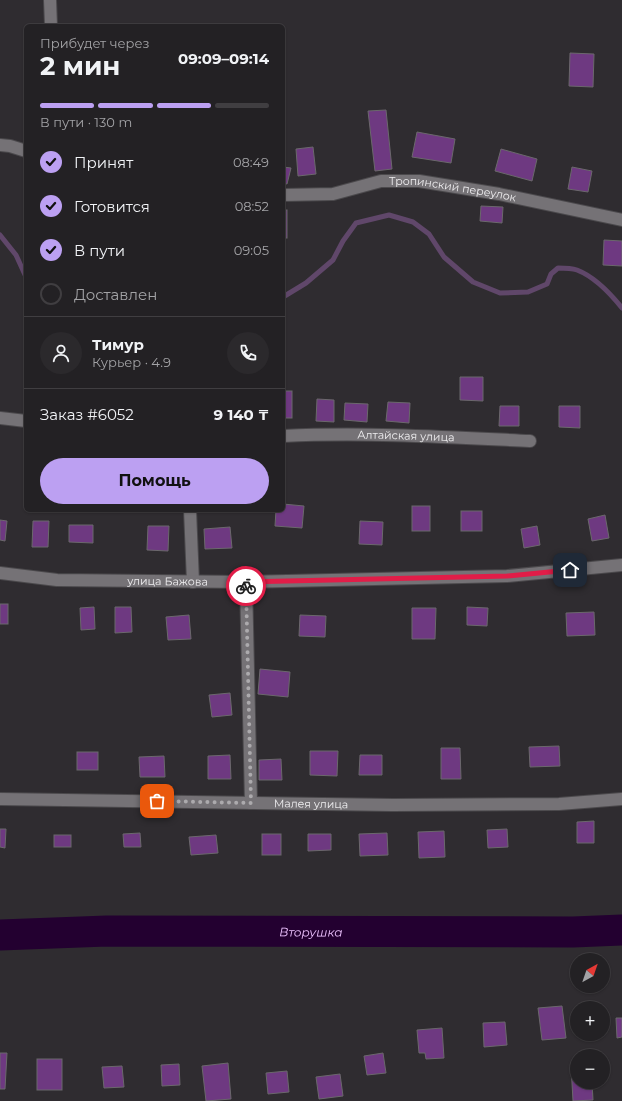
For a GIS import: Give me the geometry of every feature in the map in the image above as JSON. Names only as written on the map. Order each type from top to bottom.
[{"type":"street","points":[[50,0],[51,24]]},
{"type":"street","points":[[0,145],[10,146],[24,150]]},
{"type":"street","name":"Тропинский переулок","points":[[285,195],[332,194],[381,181],[420,181],[499,194],[622,220]]},
{"type":"street","points":[[0,418],[24,421]]},
{"type":"street","name":"Алтайская улица","points":[[285,436],[316,434],[530,441]]},
{"type":"street","points":[[190,512],[193,582]]},
{"type":"street","name":"улица Бажова","points":[[0,573],[57,580],[246,582],[507,576],[622,565]]},
{"type":"street","points":[[246,582],[251,803]]},
{"type":"street","name":"Малея улица","points":[[0,798],[393,805],[552,804],[622,799]]},
{"type":"building","points":[[570,53],[594,54],[593,87],[569,86]]},
{"type":"building","points":[[386,110],[392,169],[375,171],[368,111]]},
{"type":"building","points":[[417,132],[455,139],[451,163],[412,157]]},
{"type":"building","points":[[313,147],[316,174],[298,176],[296,149]]},
{"type":"building","points":[[501,149],[537,159],[532,181],[495,171]]},
{"type":"building","points":[[285,167],[291,168],[287,184],[285,184]]},
{"type":"building","points":[[572,167],[592,171],[588,192],[568,189]]},
{"type":"building","points":[[481,206],[503,207],[502,223],[480,221]]},
{"type":"building","points":[[285,210],[287,210],[287,238],[285,238]]},
{"type":"building","points":[[604,240],[622,241],[622,266],[603,265]]},
{"type":"building","points":[[460,377],[483,377],[483,401],[460,400]]},
{"type":"building","points":[[285,391],[292,391],[292,418],[285,418]]},
{"type":"building","points":[[317,399],[334,400],[334,422],[316,421]]},
{"type":"building","points":[[388,402],[410,403],[409,423],[386,421]]},
{"type":"building","points":[[345,403],[368,404],[367,422],[344,420]]},
{"type":"building","points":[[500,406],[519,406],[519,426],[499,426]]},
{"type":"building","points":[[559,406],[580,406],[580,428],[559,427]]},
{"type":"building","points":[[285,504],[304,506],[302,528],[275,526],[276,512],[285,512]]},
{"type":"building","points":[[412,506],[430,506],[430,531],[412,531]]},
{"type":"building","points":[[461,511],[482,511],[482,531],[461,531]]},
{"type":"building","points":[[605,515],[609,538],[592,541],[588,519]]},
{"type":"building","points":[[0,520],[7,521],[5,541],[0,540]]},
{"type":"building","points":[[33,521],[49,521],[48,547],[32,547]]},
{"type":"building","points":[[360,521],[383,522],[382,545],[359,544]]},
{"type":"building","points":[[69,525],[93,525],[93,543],[69,542]]},
{"type":"building","points":[[148,526],[169,526],[168,551],[147,550]]},
{"type":"building","points":[[537,526],[540,545],[524,548],[521,529]]},
{"type":"building","points":[[230,527],[232,548],[205,549],[204,529]]},
{"type":"building","points":[[0,604],[8,604],[8,624],[0,624]]},
{"type":"building","points":[[94,607],[95,629],[81,630],[80,608]]},
{"type":"building","points":[[115,607],[131,607],[132,632],[115,633]]},
{"type":"building","points":[[467,607],[488,608],[487,626],[467,625]]},
{"type":"building","points":[[412,608],[436,608],[435,639],[412,639]]},
{"type":"building","points":[[594,612],[595,635],[567,636],[566,613]]},
{"type":"building","points":[[189,615],[191,639],[168,640],[166,617]]},
{"type":"building","points":[[300,615],[326,616],[325,637],[299,636]]},
{"type":"building","points":[[260,669],[290,672],[288,697],[258,694]]},
{"type":"building","points":[[230,693],[232,715],[212,717],[209,695]]},
{"type":"building","points":[[559,746],[560,766],[530,767],[529,747]]},
{"type":"building","points":[[441,748],[460,748],[461,779],[441,779]]},
{"type":"building","points":[[310,751],[338,751],[337,776],[310,775]]},
{"type":"building","points":[[77,752],[98,752],[98,770],[77,770]]},
{"type":"building","points":[[230,755],[231,779],[208,779],[208,756]]},
{"type":"building","points":[[360,755],[382,755],[382,775],[359,775]]},
{"type":"building","points":[[164,756],[165,777],[140,777],[139,757]]},
{"type":"building","points":[[281,759],[282,780],[259,780],[259,760]]},
{"type":"building","points":[[594,821],[594,843],[577,843],[577,822]]},
{"type":"building","points":[[0,829],[6,829],[5,848],[0,847]]},
{"type":"building","points":[[507,829],[508,847],[488,848],[487,830]]},
{"type":"building","points":[[444,831],[445,857],[419,858],[418,832]]},
{"type":"building","points":[[140,833],[141,847],[124,847],[123,834]]},
{"type":"building","points":[[387,833],[388,855],[360,856],[359,834]]},
{"type":"building","points":[[262,834],[281,834],[281,855],[262,855]]},
{"type":"building","points":[[308,834],[331,834],[331,850],[308,851]]},
{"type":"building","points":[[54,835],[71,835],[71,847],[54,847]]},
{"type":"building","points":[[216,835],[218,853],[191,855],[189,837]]},
{"type":"building","points":[[562,1006],[566,1038],[542,1040],[538,1008]]},
{"type":"building","points":[[616,1018],[622,1018],[622,1037],[617,1038]]},
{"type":"building","points":[[505,1022],[507,1045],[484,1047],[483,1023]]},
{"type":"building","points":[[442,1028],[444,1058],[426,1059],[425,1053],[419,1053],[417,1030]]},
{"type":"building","points":[[0,1053],[7,1053],[5,1089],[0,1089]]},
{"type":"building","points":[[383,1053],[386,1073],[367,1075],[364,1056]]},
{"type":"building","points":[[37,1059],[62,1059],[62,1090],[37,1090]]},
{"type":"building","points":[[228,1063],[231,1099],[206,1101],[202,1066]]},
{"type":"building","points":[[179,1064],[180,1085],[162,1086],[161,1065]]},
{"type":"building","points":[[122,1066],[124,1087],[104,1088],[102,1067]]},
{"type":"building","points":[[287,1071],[289,1092],[268,1094],[266,1073]]},
{"type":"building","points":[[340,1074],[343,1096],[319,1099],[316,1077]]},
{"type":"building","points":[[572,1089],[592,1089],[593,1100],[573,1101]]},
{"type":"waterway","points":[[285,296],[306,283],[333,260],[343,241],[356,223],[389,215],[413,222],[429,234],[444,257],[473,282],[500,293],[528,292],[547,284],[551,274],[558,268],[570,268],[584,273],[596,281],[622,308]]},
{"type":"waterway","points":[[0,235],[16,255],[24,273]]},
{"type":"waterway","name":"Вторушка","points":[[0,935],[107,931],[573,932],[622,930]]},
{"type":"way so far","points":[[157,801],[251,803],[246,586]]},
{"type":"route","points":[[246,586],[246,582],[507,576],[570,570]]}]
